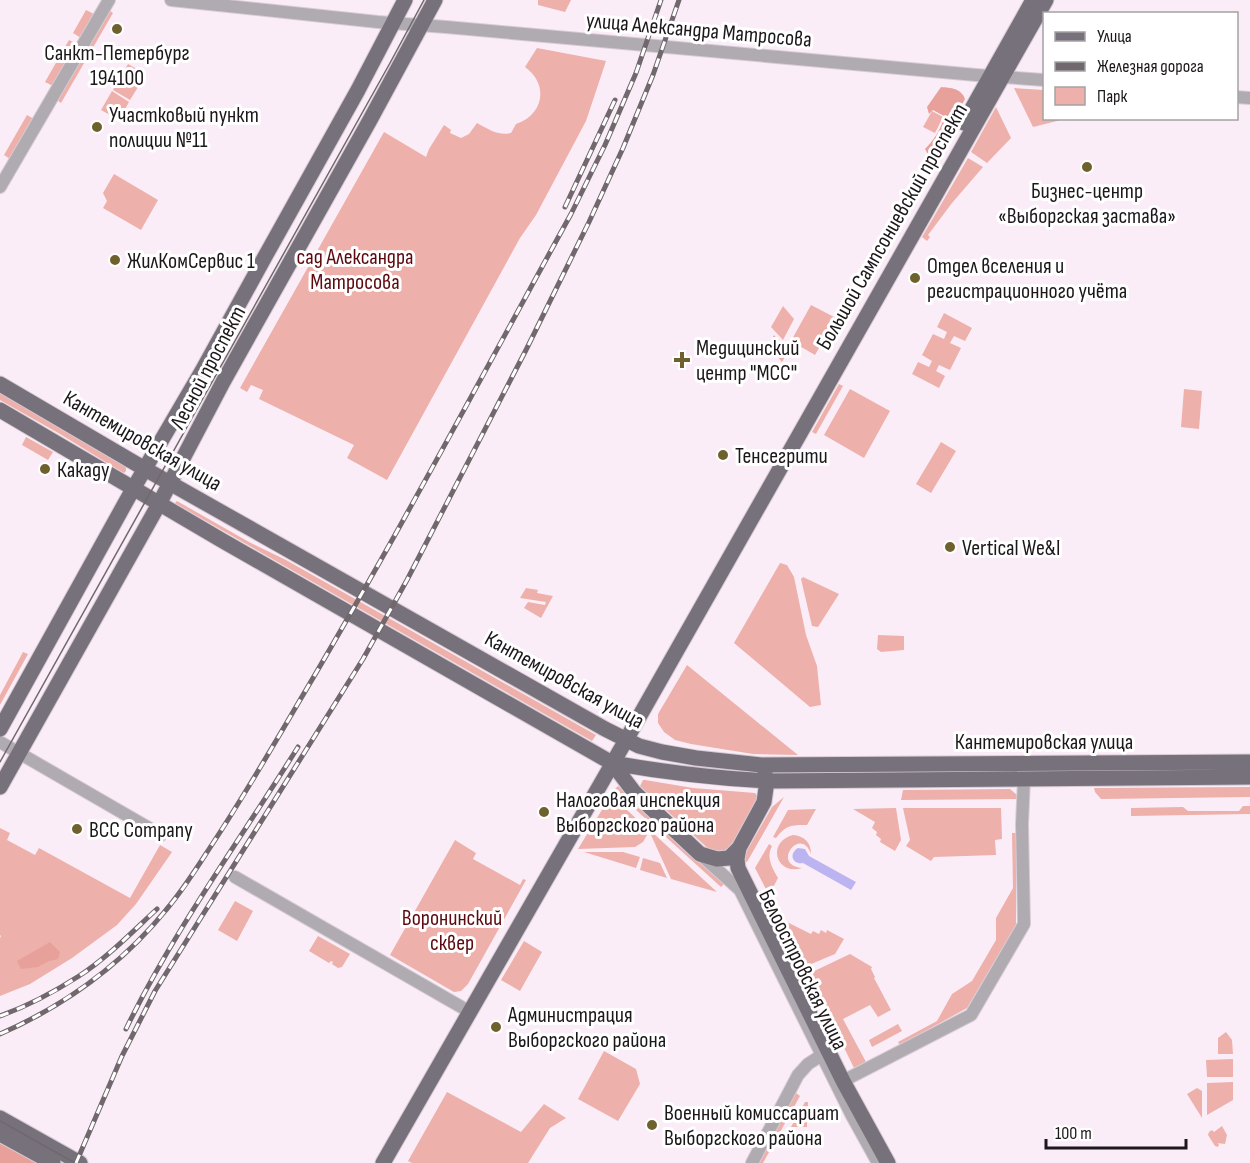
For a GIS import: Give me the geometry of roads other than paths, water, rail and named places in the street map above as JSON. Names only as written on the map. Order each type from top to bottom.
[{"type":"main road","name":"Лесной проспект","points":[[0,729],[262,263],[405,0]]},
{"type":"main road","name":"Лесной проспект","points":[[0,787],[159,504],[223,382],[435,0]]},
{"type":"main road","name":"Большой Сампсониевский проспект","points":[[383,1163],[996,76],[1033,0]]},
{"type":"main road","name":"Большой Сампсониевский проспект","points":[[996,76],[1046,0]]},
{"type":"main road","name":"Кантемировская улица","points":[[0,384],[170,483],[639,746],[696,758],[760,765],[1250,762]]},
{"type":"main road","name":"Кантемировская улица","points":[[0,410],[133,489],[609,762],[698,776],[767,781],[1250,777]]},
{"type":"main road","name":"Белоостровская улица","points":[[609,762],[634,792],[700,854]]},
{"type":"main road","points":[[700,854],[717,860],[725,859],[739,848],[764,802],[767,781],[760,765]]},
{"type":"main road","name":"Белоостровская улица","points":[[739,848],[738,868],[825,1053],[888,1163]]},
{"type":"main road","name":"Большой Сампсониевский проспект","points":[[376,1163],[468,1011]]},
{"type":"main road","points":[[0,1118],[80,1163]]},
{"type":"main road","points":[[0,1134],[53,1163]]},
{"type":"street","points":[[0,187],[109,0]]},
{"type":"street","name":"улица Александра Матросова","points":[[171,0],[393,23],[1043,80]]},
{"type":"street","points":[[0,742],[161,835]]},
{"type":"street","points":[[843,1081],[971,1015],[1024,924],[1022,824],[1024,779]]},
{"type":"street","name":"Белоостровская улица","points":[[700,854],[740,890],[825,1053],[851,1114],[878,1163]]},
{"type":"street","points":[[235,877],[468,1011]]},
{"type":"street","points":[[752,1163],[798,1076],[808,1064],[825,1053]]},
{"type":"tram line","points":[[0,762],[424,0]]},
{"type":"tram line","points":[[0,1121],[75,1163]]},
{"type":"railway","points":[[0,1034],[69,997],[111,966],[149,930],[196,869],[268,754],[370,579],[571,214],[605,145],[636,73],[661,0]]},
{"type":"railway","points":[[76,1163],[122,1056],[155,991],[363,659],[407,580],[526,350],[589,222],[653,75],[679,0]]},
{"type":"railway","points":[[565,207],[615,100]]},
{"type":"railway","points":[[126,1029],[186,921],[298,747]]},
{"type":"railway","points":[[0,1016],[41,998],[90,969],[157,909]]},
{"type":"place","name":"Санкт-Петербург 194100","points":[[117,29]]},
{"type":"place","name":"Участковый пункт полиции №11","points":[[97,127]]},
{"type":"place","name":"Бизнес-центр «Выборгская застава»","points":[[1087,167]]},
{"type":"place","name":"ЖилКомСервис 1","points":[[115,260]]},
{"type":"place","name":"Отдел вселения и регистрационного учёта","points":[[915,278]]},
{"type":"place","name":"Медицинский центр \"МСС\"","points":[[682,360]]},
{"type":"place","name":"Тенсегрити","points":[[723,455]]},
{"type":"place","name":"Какаду","points":[[45,469]]},
{"type":"place","name":"Vertical We&I","points":[[950,547]]},
{"type":"place","name":"Налоговая инспекция Выборгского района","points":[[544,812]]},
{"type":"place","name":"BCC Company","points":[[77,829]]},
{"type":"place","name":"Администрация Выборгского района","points":[[496,1027]]},
{"type":"place","name":"Военный комиссариат Выборгского района","points":[[652,1125]]},
{"type":"park label","name":"cад Александра Матросова","points":[[355,268]]},
{"type":"park label","name":"Воронинский сквер","points":[[452,930]]}]
